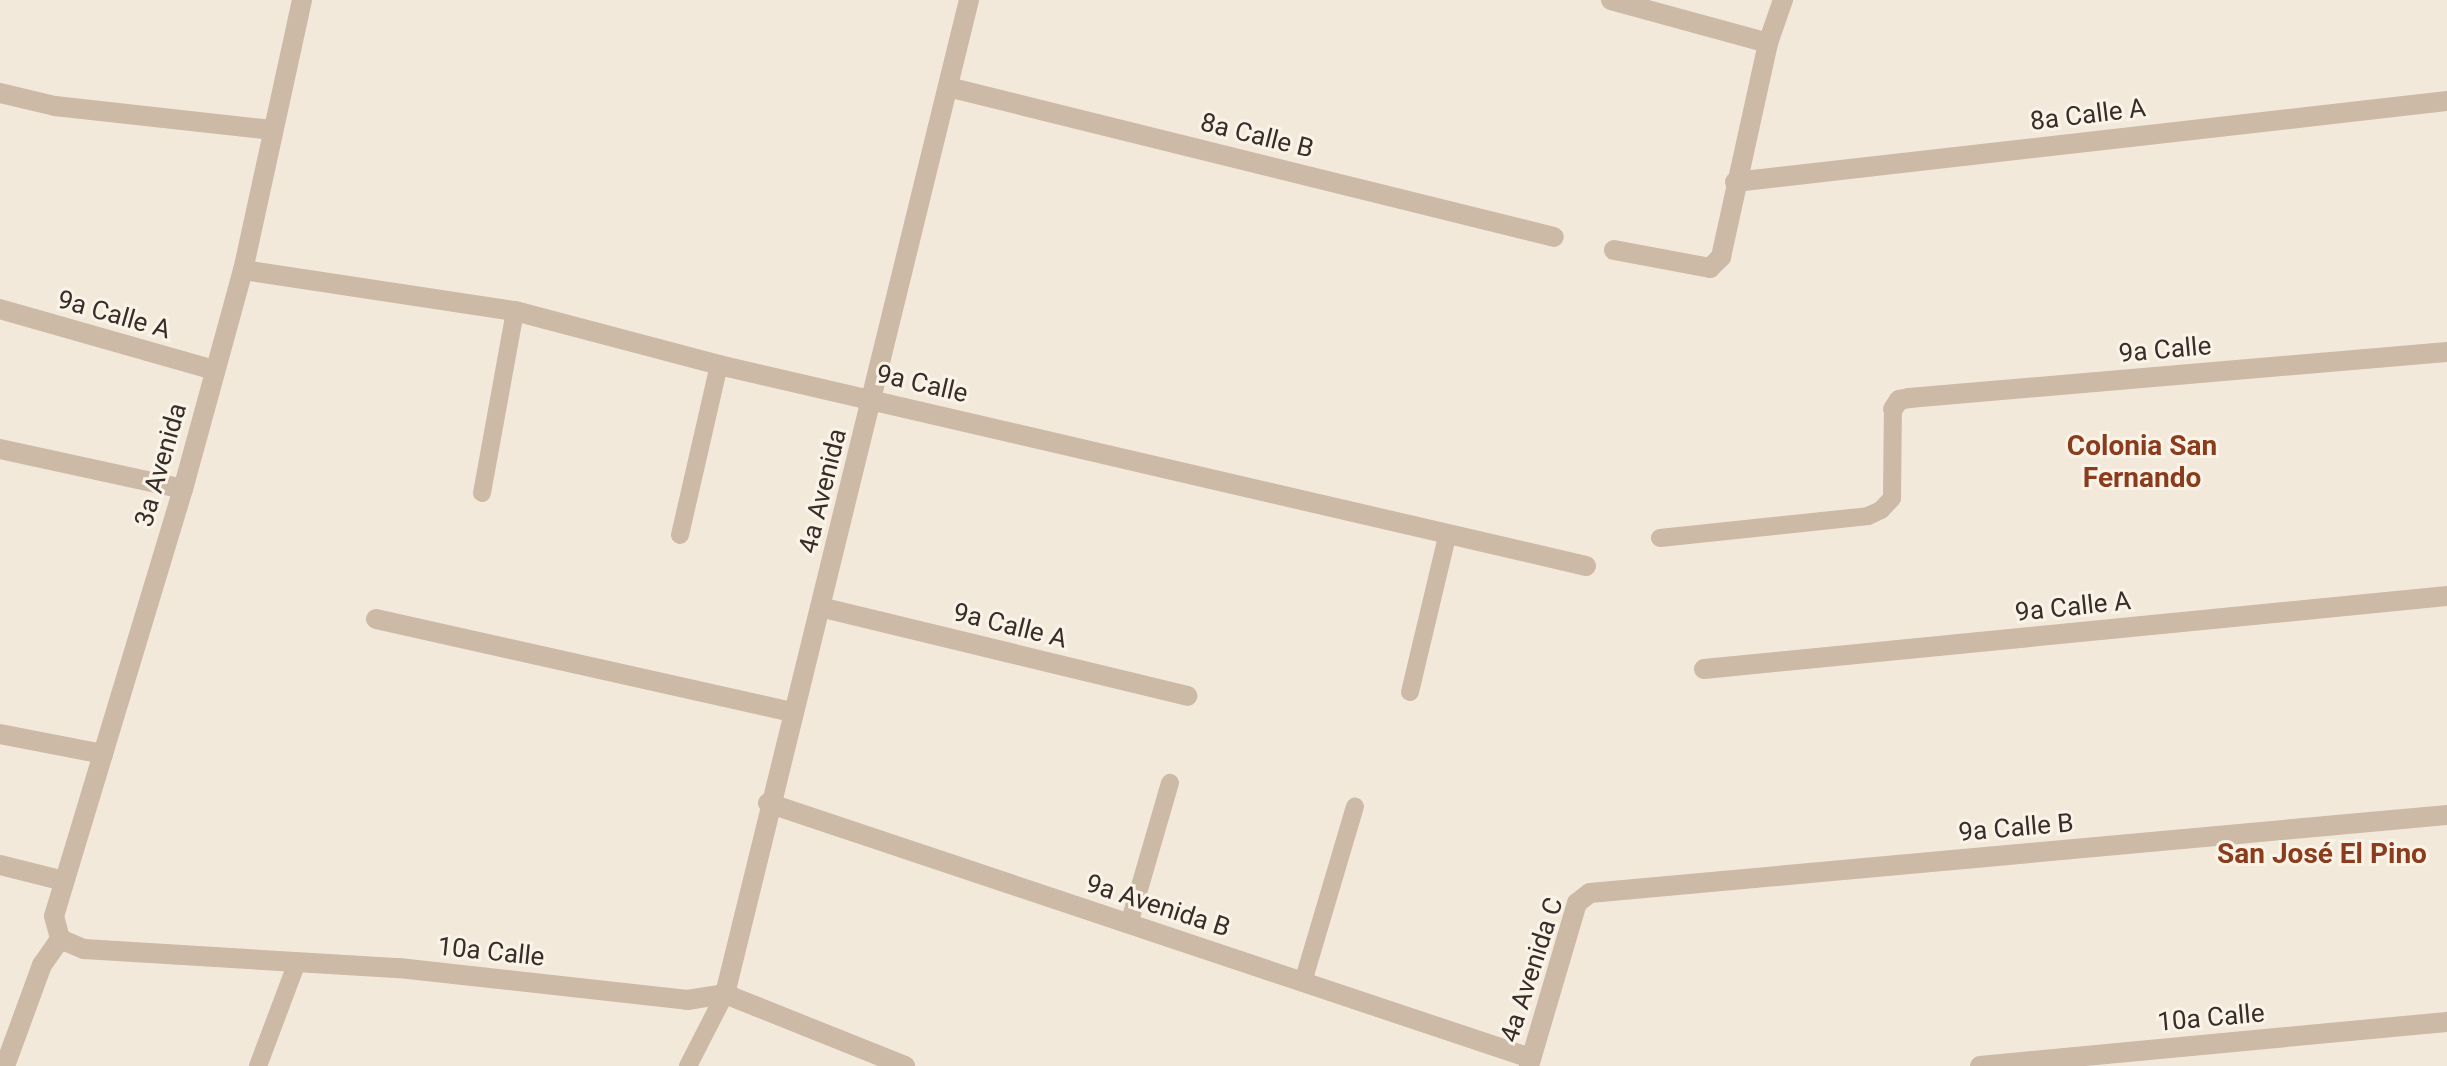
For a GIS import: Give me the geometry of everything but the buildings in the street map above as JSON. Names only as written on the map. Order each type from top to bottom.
[{"type":"street","name":"3a Avenida","points":[[60,939],[54,916],[183,489],[243,270],[302,0]]},
{"type":"street","name":"4a Avenida","points":[[725,994],[768,803],[873,399],[969,0]]},
{"type":"street","points":[[1611,0],[1768,43]]},
{"type":"street","points":[[1614,250],[1710,268],[1721,257],[1735,182],[1768,43],[1783,0]]},
{"type":"street","name":"8a Calle B","points":[[948,87],[1554,237]]},
{"type":"street","points":[[0,93],[55,106],[273,130]]},
{"type":"street","name":"8a Calle A","points":[[1735,182],[2447,101]]},
{"type":"street","name":"9a Calle","points":[[243,270],[515,311],[719,365],[1586,566]]},
{"type":"street","name":"9a Calle A","points":[[0,309],[214,370]]},
{"type":"street","name":"9a Calle","points":[[1893,409],[1899,400],[1909,398],[2447,352]]},
{"type":"street","points":[[0,449],[183,489]]},
{"type":"street","name":"9a Calle A","points":[[1704,669],[2447,596]]},
{"type":"street","name":"9a Calle A","points":[[820,607],[1187,696]]},
{"type":"street","points":[[376,619],[792,712]]},
{"type":"street","points":[[0,734],[103,754]]},
{"type":"street","name":"9a Avenida B","points":[[768,803],[1303,982],[1530,1062]]},
{"type":"street","name":"9a Calle B","points":[[1590,893],[2447,815]]},
{"type":"street","points":[[0,865],[64,881]]},
{"type":"street","name":"4a Avenida C","points":[[1530,1062],[1577,903],[1590,893]]},
{"type":"street","points":[[5,1066],[42,965],[60,939]]},
{"type":"street","name":"10a Calle","points":[[60,939],[84,949],[399,968],[687,1000],[725,994]]},
{"type":"street","points":[[725,994],[905,1066]]},
{"type":"street","name":"10a Calle","points":[[1980,1066],[2447,1022]]},
{"type":"lane","points":[[482,493],[515,311]]},
{"type":"lane","points":[[680,535],[719,365]]},
{"type":"lane","points":[[1660,538],[1868,516],[1881,510],[1892,498],[1893,409]]},
{"type":"lane","points":[[1410,692],[1448,533]]},
{"type":"lane","points":[[1129,924],[1170,783]]},
{"type":"lane","points":[[1303,982],[1355,807]]},
{"type":"lane","points":[[258,1066],[297,962]]},
{"type":"lane","points":[[688,1066],[725,994]]},
{"type":"district","name":"Colonia San Fernando","points":[[2142,462]]},
{"type":"district","name":"San José El Pino","points":[[2322,854]]}]
